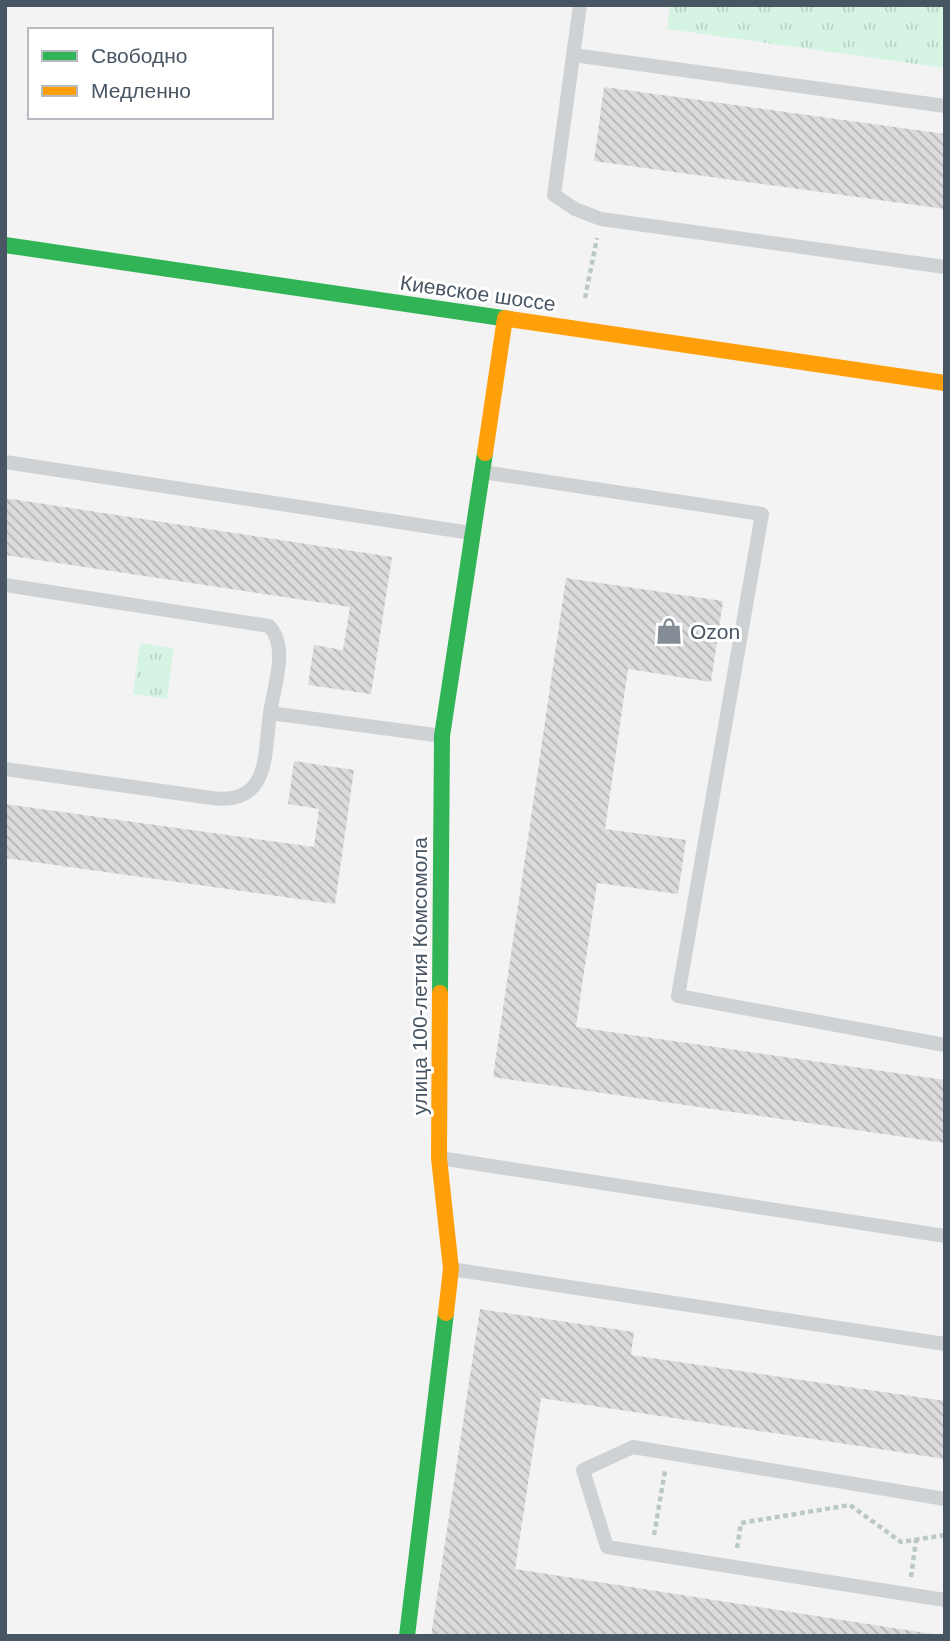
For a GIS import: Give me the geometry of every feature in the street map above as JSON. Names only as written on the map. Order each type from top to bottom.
[{"type":"street","name":"Киевское шоссе","points":[[5,244],[945,383]]},
{"type":"street","name":"улица 100-летия Комсомола","points":[[407,1636],[451,1269],[439,1158],[442,736],[505,318]]},
{"type":"lane","points":[[580,5],[554,195],[575,209],[601,219],[945,267]]},
{"type":"lane","points":[[573,55],[945,106]]},
{"type":"lane","points":[[5,462],[472,533]]},
{"type":"lane","points":[[482,471],[762,514],[678,996],[945,1045]]},
{"type":"lane","points":[[5,585],[269,626],[278,635],[279,652],[262,769],[255,788],[239,799],[220,799],[5,769]]},
{"type":"lane","points":[[270,713],[442,736]]},
{"type":"lane","points":[[439,1158],[945,1236]]},
{"type":"lane","points":[[451,1269],[945,1343]]},
{"type":"lane","points":[[945,1499],[633,1447],[583,1469],[607,1547],[945,1600]]},
{"type":"path","points":[[583,309],[601,219]]},
{"type":"path","points":[[650,1554],[668,1453]]},
{"type":"path","points":[[734,1567],[740,1523],[850,1505],[901,1542],[945,1535]]},
{"type":"path","points":[[908,1594],[916,1540]]},
{"type":"green space","points":[[670,5],[945,5],[945,68],[667,29]]},
{"type":"green space","points":[[140,643],[174,648],[167,699],[133,694]]},
{"type":"building","points":[[604,87],[945,134],[945,209],[594,161]]},
{"type":"building","points":[[5,498],[392,557],[371,694],[308,685],[314,645],[343,650],[350,607],[5,555]]},
{"type":"building","points":[[566,578],[723,601],[711,682],[628,669],[605,829],[686,840],[678,894],[597,883],[576,1027],[945,1080],[945,1143],[493,1077]]},
{"type":"building","points":[[294,761],[354,770],[335,904],[5,858],[5,804],[314,847],[319,809],[288,804]]},
{"type":"building","points":[[480,1309],[634,1332],[631,1355],[945,1401],[945,1459],[541,1398],[515,1569],[945,1636],[431,1636]]},
{"type":"traffic: fast","points":[[5,245],[509,319]]},
{"type":"traffic: fast","points":[[440,993],[442,736],[485,453]]},
{"type":"traffic: fast","points":[[407,1636],[446,1313]]},
{"type":"traffic: slow","points":[[485,453],[505,318]]},
{"type":"traffic: slow","points":[[509,319],[945,383]]},
{"type":"traffic: slow","points":[[440,993],[439,1158],[451,1269],[446,1313]]},
{"type":"place","name":"Ozon","points":[[669,631]]}]
